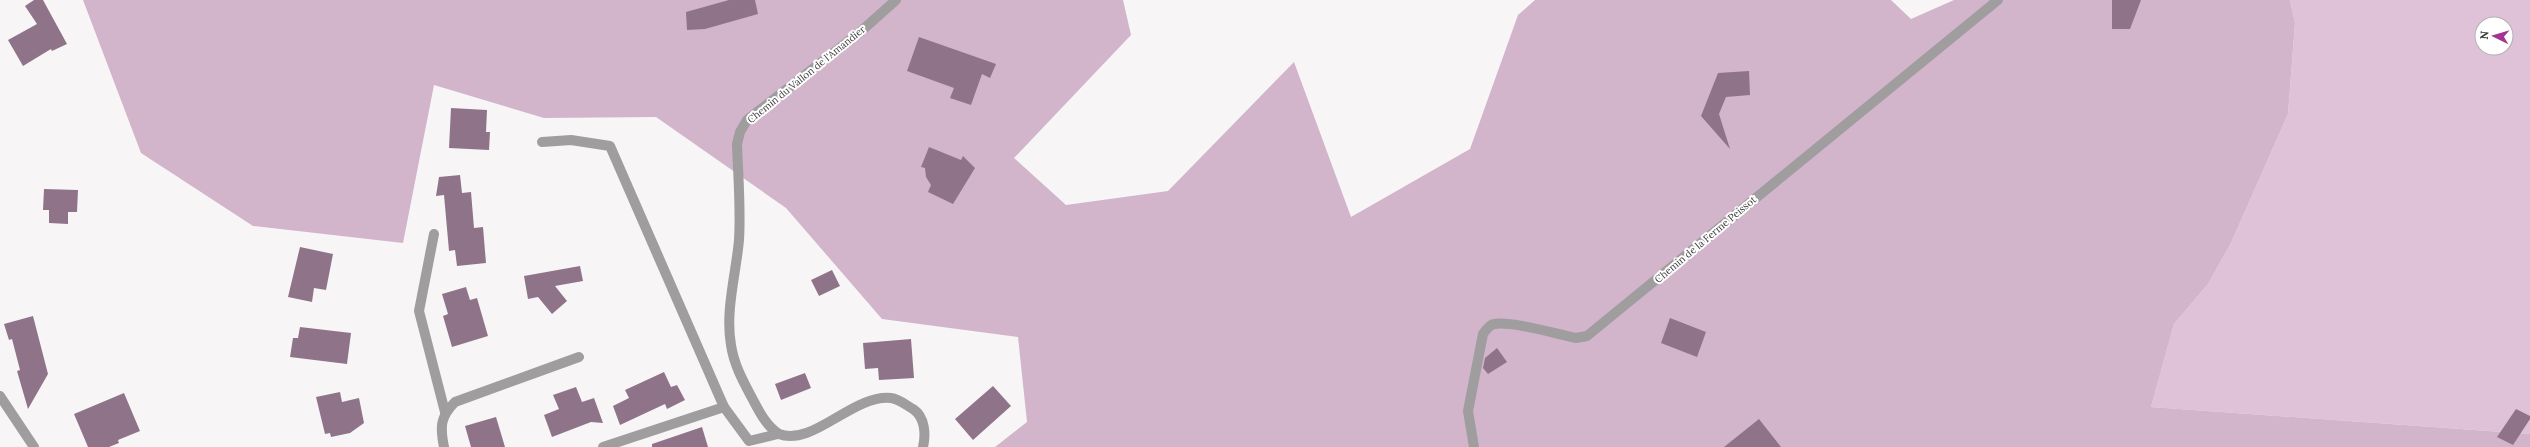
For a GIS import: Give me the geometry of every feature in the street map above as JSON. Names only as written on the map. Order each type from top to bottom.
[{"type":"street","name":"Chemin du Vallon de l'Amandier","points":[[778,434],[762,417],[737,369],[730,344],[730,314],[739,239],[738,144],[740,132],[747,120],[859,33],[896,0]]},
{"type":"street","name":"Chemin de la Ferme Peissot","points":[[1474,447],[1468,411],[1483,334],[1488,327],[1493,324],[1509,325],[1576,338],[1587,336],[1998,0]]},
{"type":"street","points":[[542,142],[572,140],[610,146],[724,407],[749,441],[778,434],[789,438],[805,437],[826,426],[861,403],[878,398],[893,398],[916,411],[924,423],[924,447]]},
{"type":"street","points":[[434,234],[419,311],[445,412],[441,429],[444,447]]},
{"type":"street","points":[[445,412],[455,402],[579,357]]},
{"type":"street","points":[[0,396],[34,447]]},
{"type":"street","points":[[603,447],[724,407]]},
{"type":"shaded area","points":[[83,0],[1123,0],[1131,35],[1014,158],[1066,205],[1168,191],[1294,62],[1351,217],[1470,149],[1518,15],[1535,0],[1891,0],[1911,19],[1954,0],[2290,0],[2295,23],[2288,114],[2231,243],[2208,284],[2174,324],[2151,407],[2530,434],[2530,447],[995,447],[1027,422],[1018,337],[882,319],[786,208],[656,117],[544,118],[434,85],[403,243],[253,226],[141,153]]},
{"type":"shaded area","points":[[2290,0],[2530,0],[2530,434],[2151,407],[2174,324],[2208,284],[2231,243],[2288,114],[2295,23]]},
{"type":"building","points":[[34,0],[43,0],[67,44],[52,51],[51,49],[23,66],[8,40],[37,24],[25,6]]},
{"type":"building","points":[[729,0],[755,0],[758,14],[705,29],[687,30],[686,12]]},
{"type":"building","points":[[2112,0],[2141,0],[2130,29],[2112,29]]},
{"type":"building","points":[[919,37],[996,64],[990,78],[982,74],[971,105],[950,98],[954,88],[907,71]]},
{"type":"building","points":[[1749,71],[1750,95],[1726,97],[1719,114],[1730,149],[1701,116],[1718,73]]},
{"type":"building","points":[[451,108],[487,110],[486,132],[490,132],[489,150],[449,148]]},
{"type":"building","points":[[929,147],[961,160],[963,156],[975,168],[953,204],[928,192],[931,185],[926,177],[925,168],[921,167]]},
{"type":"building","points":[[460,175],[462,193],[471,192],[474,228],[483,227],[486,263],[457,266],[455,250],[449,251],[444,195],[436,196],[439,177]]},
{"type":"building","points":[[44,189],[78,190],[77,212],[68,212],[68,224],[49,223],[49,210],[43,210]]},
{"type":"building","points":[[300,247],[333,254],[326,290],[314,288],[312,302],[288,297]]},
{"type":"building","points":[[580,266],[583,281],[555,286],[567,301],[552,314],[538,297],[528,299],[524,276]]},
{"type":"building","points":[[832,270],[840,286],[819,296],[811,280]]},
{"type":"building","points":[[466,287],[470,300],[477,298],[488,336],[452,347],[443,316],[448,314],[442,294]]},
{"type":"building","points":[[33,316],[48,374],[28,409],[17,371],[20,370],[12,339],[9,340],[4,324]]},
{"type":"building","points":[[1670,318],[1706,332],[1697,357],[1661,343]]},
{"type":"building","points":[[300,327],[351,333],[347,364],[290,357],[293,338],[298,338]]},
{"type":"building","points":[[911,339],[914,378],[879,380],[878,368],[865,369],[863,343]]},
{"type":"building","points":[[1497,348],[1507,362],[1488,374],[1483,368],[1485,358]]},
{"type":"building","points":[[664,372],[671,387],[677,385],[685,400],[667,409],[665,404],[620,425],[613,406],[629,398],[625,390]]},
{"type":"building","points":[[805,373],[811,388],[781,400],[775,384]]},
{"type":"building","points":[[993,386],[1011,406],[973,440],[955,419]]},
{"type":"building","points":[[576,387],[582,402],[594,398],[603,423],[591,422],[552,437],[544,415],[559,409],[553,395]]},
{"type":"building","points":[[340,392],[342,402],[359,398],[364,423],[350,433],[331,437],[330,433],[325,434],[316,397]]},
{"type":"building","points":[[124,393],[140,431],[118,440],[119,443],[109,447],[88,447],[74,414]]},
{"type":"building","points":[[2516,409],[2530,416],[2530,419],[2513,445],[2497,437]]},
{"type":"building","points":[[496,417],[505,447],[471,447],[465,426]]},
{"type":"building","points":[[1759,419],[1781,447],[1724,447]]},
{"type":"building","points":[[702,427],[708,447],[652,447],[652,444]]}]
